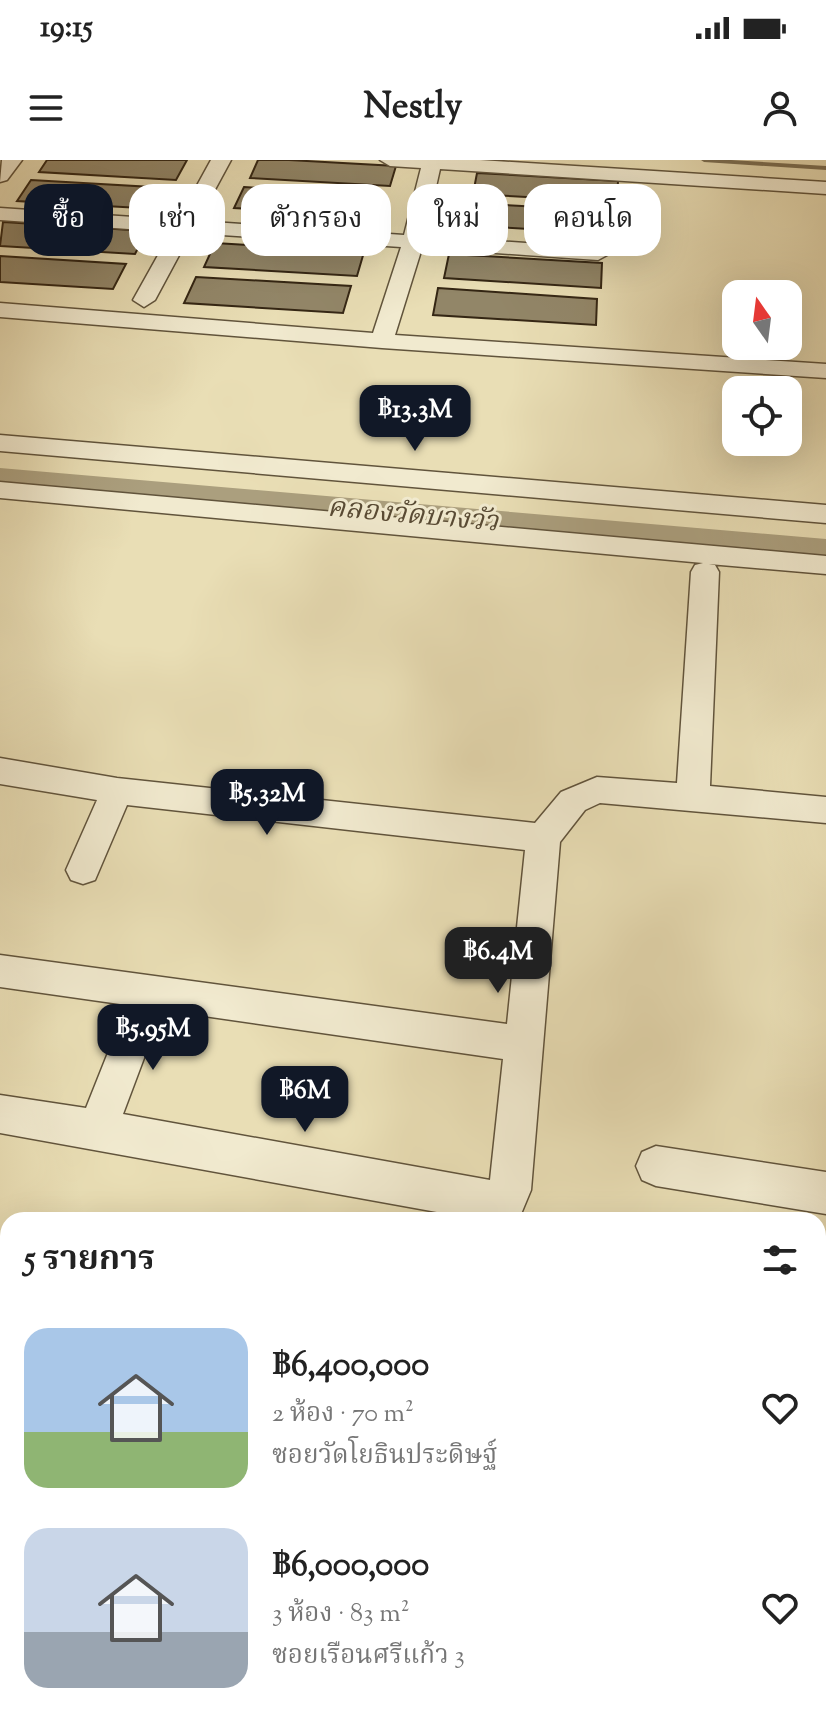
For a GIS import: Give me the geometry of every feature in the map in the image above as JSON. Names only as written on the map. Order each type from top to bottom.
[{"type":"street","points":[[0,176],[12,160]]},
{"type":"street","points":[[208,184],[221,160]]},
{"type":"street","points":[[390,160],[638,168],[826,188]]},
{"type":"street","points":[[427,184],[432,163]]},
{"type":"street","points":[[0,214],[129,222]]},
{"type":"street","points":[[225,229],[407,242]]},
{"type":"street","points":[[144,300],[168,256]]},
{"type":"street","points":[[382,341],[409,256]]},
{"type":"street","points":[[0,310],[382,341],[826,371]]},
{"type":"street","points":[[0,443],[826,514]]},
{"type":"street","points":[[0,490],[826,565]]},
{"type":"street","points":[[693,797],[705,572]]},
{"type":"street","points":[[0,771],[117,791],[543,838]]},
{"type":"street","points":[[0,1114],[502,1201],[510,1190],[543,838],[573,801],[597,790],[826,810]]},
{"type":"street","points":[[83,870],[117,791]]},
{"type":"street","points":[[0,971],[524,1044]]},
{"type":"street","points":[[98,1129],[150,993]]},
{"type":"street","points":[[656,1166],[826,1193]]},
{"type":"building","points":[[47,160],[187,160],[176,180],[39,172]]},
{"type":"building","points":[[258,160],[396,166],[391,184],[250,178]]},
{"type":"building","points":[[477,173],[618,181],[618,184],[524,184],[524,197],[508,196],[508,184],[475,184]]},
{"type":"building","points":[[31,180],[100,184],[28,184]]},
{"type":"building","points":[[113,185],[129,186],[129,207],[113,206]]},
{"type":"building","points":[[241,193],[241,208],[234,208]]},
{"type":"building","points":[[508,205],[524,206],[524,229],[508,228]]},
{"type":"building","points":[[3,222],[24,223],[24,247],[0,246]]},
{"type":"building","points":[[113,229],[129,230],[129,254],[113,253]]},
{"type":"building","points":[[225,244],[241,245],[241,256],[363,256],[357,276],[204,267],[209,256],[225,256]]},
{"type":"building","points":[[0,256],[126,264],[113,289],[0,282]]},
{"type":"building","points":[[449,256],[602,263],[601,288],[444,278]]},
{"type":"building","points":[[196,277],[351,286],[343,313],[184,303]]},
{"type":"building","points":[[438,288],[597,299],[596,325],[433,315]]},
{"type":"waterway","points":[[704,160],[826,168]]},
{"type":"waterway","name":"คลองวัดบางวัว","points":[[0,477],[826,549]]}]
